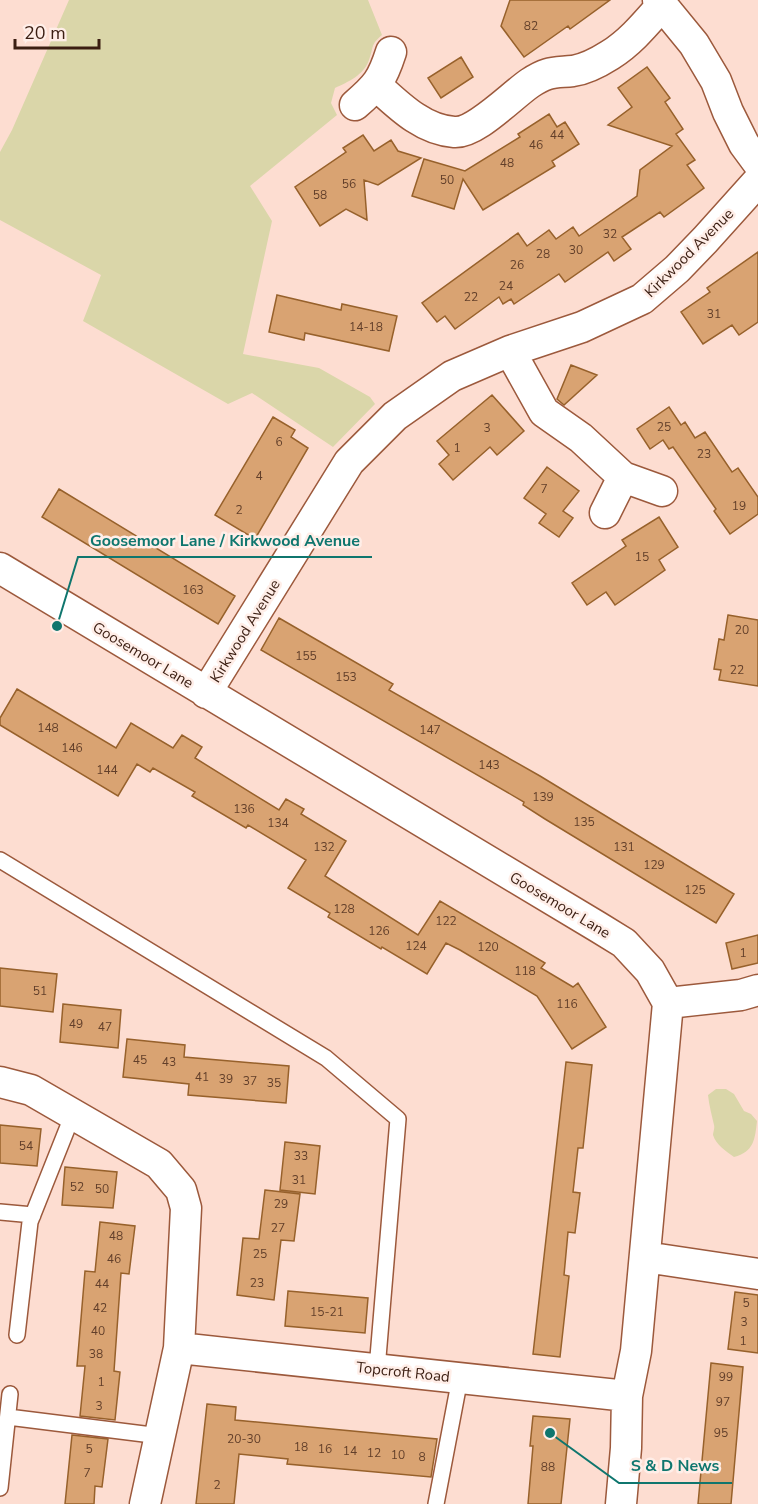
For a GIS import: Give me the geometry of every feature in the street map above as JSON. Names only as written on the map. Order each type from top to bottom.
[{"type":"street","points":[[391,52],[385,71],[366,96],[441,131],[457,133],[471,128],[530,83],[543,76],[554,71],[573,71],[588,67],[612,54],[637,32],[661,2],[694,44],[717,81],[728,112],[744,144],[758,163]]},
{"type":"street","name":"Kirkwood Avenue","points":[[206,693],[254,618],[310,521],[349,462],[395,416],[452,375],[510,351],[582,327],[642,299],[691,254],[758,181]]},
{"type":"street","points":[[510,351],[544,412],[581,438],[623,477],[662,491]]},
{"type":"street","points":[[605,513],[623,477]]},
{"type":"street","name":"Goosemoor Lane","points":[[0,568],[624,943],[650,971],[668,1003]]},
{"type":"street","points":[[621,1504],[626,1448],[627,1396],[636,1351],[668,1003],[758,990]]},
{"type":"street","points":[[0,1082],[31,1090],[159,1164],[180,1190],[186,1208],[179,1348],[145,1504]]},
{"type":"street","points":[[645,1257],[758,1274]]},
{"type":"street","name":"Topcroft Road","points":[[179,1348],[627,1396]]},
{"type":"lane","points":[[0,860],[326,1058],[398,1119],[378,1369]]},
{"type":"lane","points":[[17,1335],[30,1222],[73,1114]]},
{"type":"lane","points":[[0,1212],[33,1215]]},
{"type":"lane","points":[[436,1504],[460,1378]]},
{"type":"lane","points":[[0,1488],[10,1394]]},
{"type":"lane","points":[[8,1417],[160,1436]]},
{"type":"shaded area","points":[[69,0],[368,0],[382,35],[374,44],[363,70],[335,88],[331,103],[337,115],[250,186],[272,221],[243,354],[319,368],[370,397],[375,404],[333,447],[252,393],[228,404],[83,321],[101,275],[0,220],[0,152],[12,130]]},
{"type":"shaded area","points":[[716,1089],[726,1089],[734,1094],[744,1111],[751,1114],[757,1121],[752,1144],[741,1155],[734,1157],[714,1139],[708,1095]]},
{"type":"building","points":[[510,0],[610,0],[570,29],[568,26],[524,57],[501,26]]},
{"type":"building","points":[[461,57],[473,77],[441,98],[428,78]]},
{"type":"building","points":[[647,67],[670,98],[665,102],[683,129],[676,134],[695,160],[687,165],[704,188],[664,217],[660,212],[622,237],[631,249],[614,261],[608,252],[565,282],[559,274],[514,304],[511,299],[503,304],[499,297],[455,329],[445,316],[437,322],[422,303],[518,233],[527,246],[549,230],[556,239],[573,227],[579,236],[637,196],[640,170],[672,146],[608,125],[632,107],[618,88]]},
{"type":"building","points":[[549,114],[557,127],[565,122],[579,144],[552,161],[555,166],[483,210],[463,179],[454,209],[412,196],[424,159],[465,171],[520,137],[518,134]]},
{"type":"building","points":[[363,135],[374,151],[391,140],[398,151],[421,158],[378,185],[364,180],[367,220],[346,209],[320,226],[295,187],[346,152],[343,148]]},
{"type":"building","points":[[758,252],[758,322],[739,335],[732,325],[703,344],[681,312],[710,292],[707,288]]},
{"type":"building","points":[[277,295],[341,310],[342,304],[397,316],[389,351],[305,333],[304,340],[269,332]]},
{"type":"building","points":[[571,365],[597,375],[564,405],[557,399]]},
{"type":"building","points":[[492,395],[524,431],[497,455],[490,447],[453,480],[439,464],[449,455],[437,441]]},
{"type":"building","points":[[669,407],[681,425],[685,422],[695,438],[705,432],[732,472],[738,468],[758,497],[758,514],[730,534],[714,511],[716,509],[673,447],[669,449],[663,440],[650,449],[637,429]]},
{"type":"building","points":[[273,417],[295,430],[291,437],[308,448],[255,539],[215,515]]},
{"type":"building","points":[[547,467],[579,491],[563,511],[573,518],[559,537],[539,523],[546,514],[524,498]]},
{"type":"building","points":[[59,489],[235,596],[218,624],[42,517]]},
{"type":"building","points":[[659,517],[678,547],[659,560],[665,570],[615,605],[606,592],[587,605],[572,583],[626,546],[622,540]]},
{"type":"building","points":[[728,615],[758,620],[758,686],[719,680],[721,670],[714,669],[719,639],[724,640]]},
{"type":"building","points":[[279,618],[393,684],[389,690],[540,776],[734,894],[716,923],[545,819],[523,805],[524,802],[261,650]]},
{"type":"building","points":[[17,689],[116,748],[131,723],[173,748],[182,735],[202,747],[195,758],[279,810],[286,799],[304,809],[301,814],[346,841],[325,876],[418,935],[440,901],[545,963],[541,968],[573,987],[578,983],[606,1027],[572,1049],[537,996],[460,950],[446,943],[427,974],[382,947],[381,949],[328,917],[330,913],[288,888],[306,860],[248,825],[246,828],[192,796],[195,792],[153,768],[150,772],[137,764],[118,796],[0,725],[0,718]]},
{"type":"building","points":[[758,935],[758,963],[732,969],[726,943]]},
{"type":"building","points":[[0,968],[57,974],[53,1012],[0,1006]]},
{"type":"building","points":[[63,1004],[121,1010],[118,1048],[60,1042]]},
{"type":"building","points":[[127,1039],[185,1045],[184,1057],[289,1066],[286,1103],[188,1095],[189,1084],[123,1077]]},
{"type":"building","points":[[566,1062],[592,1065],[583,1148],[578,1148],[573,1192],[580,1193],[575,1233],[568,1232],[564,1275],[569,1276],[560,1357],[533,1354]]},
{"type":"building","points":[[0,1125],[41,1129],[37,1166],[0,1163]]},
{"type":"building","points":[[285,1142],[320,1146],[315,1194],[280,1190]]},
{"type":"building","points":[[65,1167],[117,1172],[113,1208],[62,1205]]},
{"type":"building","points":[[265,1190],[300,1194],[294,1241],[281,1240],[274,1300],[237,1295],[243,1238],[259,1239]]},
{"type":"building","points":[[100,1222],[135,1226],[129,1274],[121,1273],[114,1371],[120,1372],[115,1420],[80,1416],[85,1366],[77,1366],[85,1271],[95,1272]]},
{"type":"building","points":[[288,1291],[368,1298],[365,1333],[285,1326]]},
{"type":"building","points":[[735,1292],[758,1295],[758,1353],[728,1349]]},
{"type":"building","points":[[711,1363],[743,1367],[731,1504],[698,1504]]},
{"type":"building","points":[[207,1404],[236,1407],[235,1420],[437,1439],[431,1477],[287,1464],[288,1459],[239,1454],[234,1504],[196,1504]]},
{"type":"building","points":[[533,1416],[570,1419],[561,1504],[528,1504]]},
{"type":"building","points":[[72,1435],[108,1439],[102,1487],[95,1486],[94,1504],[65,1504]]},
{"type":"place","name":"Goosemoor Lane / Kirkwood Avenue","points":[[57,626]]},
{"type":"place","name":"S & D News","points":[[550,1433]]}]
